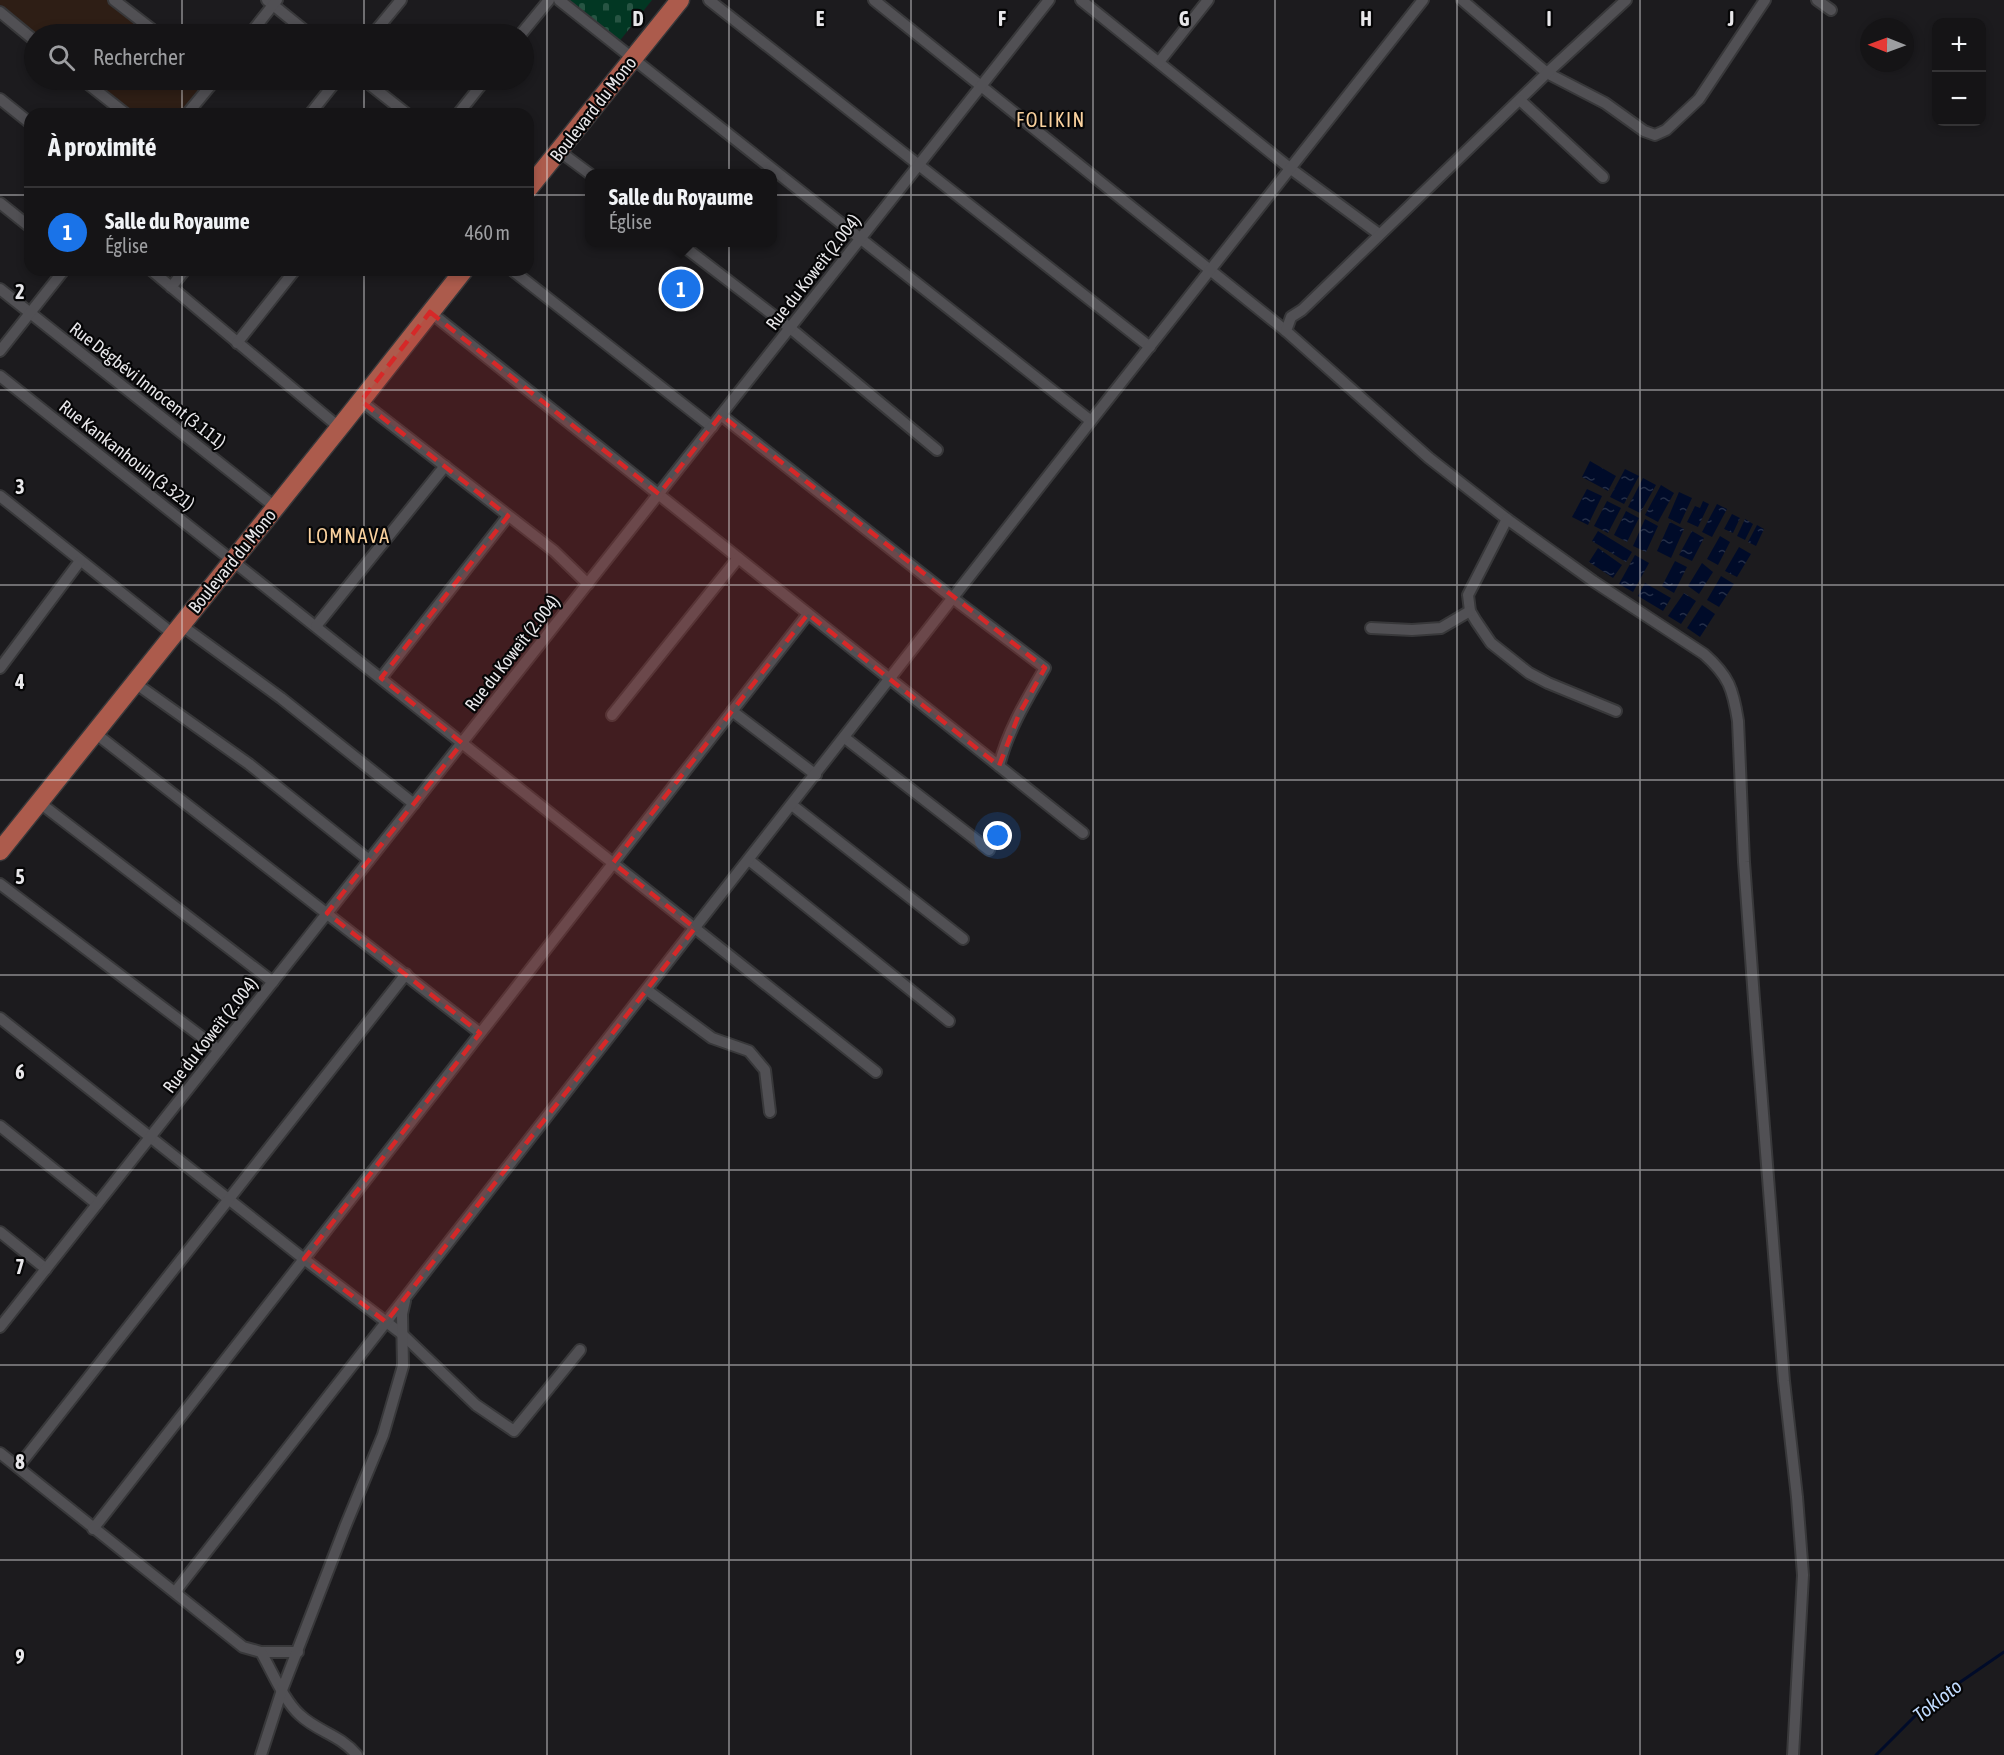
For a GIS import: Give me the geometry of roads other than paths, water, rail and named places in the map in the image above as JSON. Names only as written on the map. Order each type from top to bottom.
[{"type":"main road","name":"Boulevard du Mono","points":[[534,182],[672,0]]},
{"type":"main road","name":"Boulevard du Mono","points":[[534,172],[629,57],[680,0]]},
{"type":"main road","name":"Boulevard du Mono","points":[[0,842],[174,630],[339,423],[450,276]]},
{"type":"main road","name":"Boulevard du Mono","points":[[339,423],[361,401],[459,276]]},
{"type":"main road","name":"Boulevard du Mono","points":[[0,851],[135,683],[174,630]]},
{"type":"street","points":[[114,0],[145,24]]},
{"type":"street","points":[[382,24],[401,0]]},
{"type":"street","points":[[529,24],[549,0]]},
{"type":"street","points":[[559,0],[771,169]]},
{"type":"street","points":[[709,0],[1150,347]]},
{"type":"street","points":[[874,0],[1286,331],[1429,458],[1507,519],[1593,581],[1704,654],[1727,678],[1734,700],[1739,740],[1744,862],[1754,999],[1784,1381],[1803,1575],[1793,1755]]},
{"type":"street","name":"Rue du Koweït (2.004)","points":[[0,1327],[1049,0]]},
{"type":"street","points":[[1081,0],[1291,169],[1379,234]]},
{"type":"street","points":[[1159,62],[1208,0]]},
{"type":"street","points":[[175,1593],[1423,0]]},
{"type":"street","points":[[1462,0],[1547,73],[1605,103],[1644,131],[1655,135],[1666,130],[1699,99],[1765,0]]},
{"type":"street","points":[[1286,331],[1291,317],[1302,310],[1547,73],[1626,0]]},
{"type":"street","points":[[1817,0],[1831,10]]},
{"type":"street","points":[[257,24],[273,2],[298,24]]},
{"type":"street","points":[[0,12],[24,32]]},
{"type":"street","points":[[96,90],[118,108]]},
{"type":"street","points":[[193,108],[207,90]]},
{"type":"street","points":[[315,108],[330,90]]},
{"type":"street","points":[[376,90],[399,108]]},
{"type":"street","points":[[463,108],[477,90]]},
{"type":"street","points":[[0,99],[24,118]]},
{"type":"street","points":[[1520,100],[1603,177]]},
{"type":"street","points":[[559,151],[585,170]]},
{"type":"street","points":[[777,174],[1091,421]]},
{"type":"street","points":[[0,203],[24,222]]},
{"type":"street","points":[[683,247],[790,328],[936,450]]},
{"type":"street","points":[[0,351],[59,276]]},
{"type":"street","points":[[158,276],[237,343],[339,423]]},
{"type":"street","points":[[171,287],[180,276]]},
{"type":"street","points":[[237,343],[290,276]]},
{"type":"street","points":[[520,276],[712,427]]},
{"type":"street","name":"Rue Dégbévi Innocent (3.111)","points":[[0,289],[272,505]]},
{"type":"street","points":[[430,312],[1083,833]]},
{"type":"street","name":"Rue Kankanhouin (3.321)","points":[[0,376],[876,1072]]},
{"type":"street","points":[[361,401],[554,551],[588,584]]},
{"type":"street","points":[[721,415],[1045,668],[1019,714],[1004,746],[999,766]]},
{"type":"street","points":[[316,626],[445,466]]},
{"type":"street","points":[[2,503],[174,630],[281,698],[414,804]]},
{"type":"street","points":[[381,678],[508,516]]},
{"type":"street","points":[[1507,519],[1468,595],[1470,611],[1491,643],[1522,668],[1548,683],[1616,711]]},
{"type":"street","points":[[612,715],[738,558]]},
{"type":"street","points":[[0,668],[80,561]]},
{"type":"street","points":[[1371,628],[1412,630],[1441,628],[1470,611]]},
{"type":"street","points":[[93,1528],[808,614]]},
{"type":"street","points":[[135,683],[249,764],[369,860]]},
{"type":"street","points":[[732,711],[816,775]]},
{"type":"street","points":[[95,733],[480,1033]]},
{"type":"street","points":[[845,738],[989,850]]},
{"type":"street","points":[[40,803],[273,982]]},
{"type":"street","points":[[792,805],[963,939]]},
{"type":"street","points":[[749,860],[949,1021]]},
{"type":"street","points":[[0,884],[219,1050]]},
{"type":"street","points":[[18,1467],[406,974]]},
{"type":"street","points":[[647,990],[712,1038],[749,1051],[765,1070],[770,1112]]},
{"type":"street","points":[[0,1018],[402,1334],[476,1405],[514,1431],[580,1350]]},
{"type":"street","points":[[0,1126],[97,1204]]},
{"type":"street","points":[[0,1232],[46,1269]]},
{"type":"street","points":[[261,1755],[282,1690],[383,1435],[403,1366],[402,1314],[405,1298]]},
{"type":"street","points":[[0,1453],[243,1647],[261,1652],[298,1652]]},
{"type":"street","points":[[261,1652],[282,1690],[299,1714],[316,1727],[336,1737],[357,1755]]},
{"type":"water","points":[[1590,461],[1616,476],[1608,491],[1582,477]]},
{"type":"water","points":[[1625,469],[1639,476],[1624,504],[1610,497]]},
{"type":"water","points":[[1643,478],[1656,485],[1640,513],[1628,507]]},
{"type":"water","points":[[1661,485],[1674,493],[1658,522],[1645,515]]},
{"type":"water","points":[[1587,489],[1602,496],[1588,525],[1572,517]]},
{"type":"water","points":[[1679,492],[1692,498],[1680,524],[1668,518]]},
{"type":"water","points":[[1607,501],[1621,508],[1608,533],[1594,526]]},
{"type":"water","points":[[1703,501],[1709,504],[1698,527],[1687,522],[1695,506],[1700,508]]},
{"type":"water","points":[[1717,504],[1727,509],[1712,537],[1702,532]]},
{"type":"water","points":[[1626,511],[1639,518],[1627,542],[1614,535]]},
{"type":"water","points":[[1732,514],[1740,518],[1733,533],[1724,529]]},
{"type":"water","points":[[1645,519],[1658,526],[1646,552],[1633,546]]},
{"type":"water","points":[[1745,519],[1753,524],[1745,540],[1737,536]]},
{"type":"water","points":[[1670,522],[1684,529],[1671,558],[1657,551]]},
{"type":"water","points":[[1757,525],[1764,529],[1756,546],[1748,542]]},
{"type":"water","points":[[1598,531],[1632,552],[1626,562],[1592,541]]},
{"type":"water","points":[[1692,531],[1704,538],[1692,561],[1679,555]]},
{"type":"water","points":[[1720,536],[1730,542],[1718,565],[1707,559]]},
{"type":"water","points":[[1739,547],[1751,554],[1737,577],[1725,571]]},
{"type":"water","points":[[1598,548],[1622,565],[1613,578],[1589,562]]},
{"type":"water","points":[[1635,555],[1649,563],[1633,592],[1619,584]]},
{"type":"water","points":[[1675,561],[1687,567],[1674,593],[1662,586]]},
{"type":"water","points":[[1702,563],[1713,572],[1699,594],[1688,586]]},
{"type":"water","points":[[1721,576],[1734,584],[1719,607],[1707,600]]},
{"type":"water","points":[[1645,583],[1671,598],[1663,611],[1638,596]]},
{"type":"water","points":[[1684,593],[1696,601],[1681,624],[1668,616]]},
{"type":"water","points":[[1702,605],[1715,614],[1700,637],[1687,628]]},
{"type":"waterway","name":"Tokloto","points":[[1876,1755],[1924,1707],[2004,1652]]},
{"type":"place","name":"Salle du Royaume","points":[[681,289]]},
{"type":"district","name":"FOLIKIN","points":[[1051,119]]},
{"type":"district","name":"LOMNAVA","points":[[349,535]]}]
